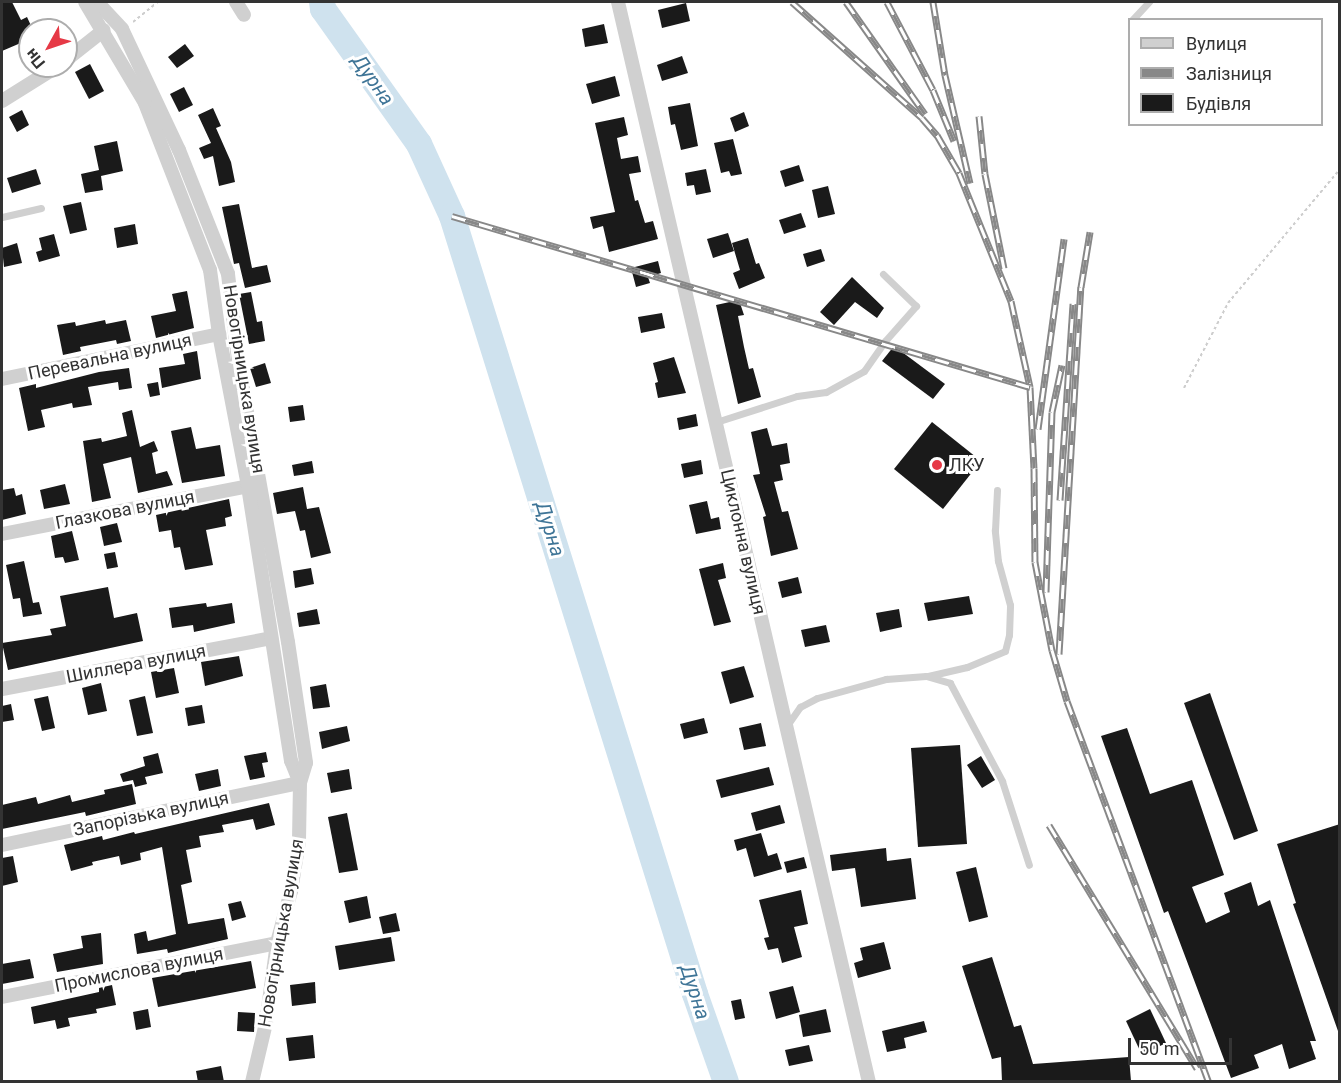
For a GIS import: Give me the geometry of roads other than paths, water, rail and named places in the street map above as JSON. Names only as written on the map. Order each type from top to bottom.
[{"type":"street","name":"Новогірницька вулиця","points":[[85,2],[104,30],[145,103],[210,270],[219,334],[248,486],[291,761],[300,783]]},
{"type":"street","name":"Новогірницька вулиця","points":[[97,2],[122,28],[179,150],[228,274],[239,367],[288,642],[306,763],[300,783],[298,841],[291,891],[277,943],[267,1023],[252,1082]]},
{"type":"street","points":[[236,2],[244,15]]},
{"type":"street","name":"Циклонна вулиця","points":[[618,2],[869,1082]]},
{"type":"street","points":[[78,51],[104,30]]},
{"type":"street","points":[[2,101],[39,78]]},
{"type":"street","name":"Перевальна вулиця","points":[[2,379],[219,334]]},
{"type":"street","name":"Глазкова вулиця","points":[[2,534],[248,486]]},
{"type":"street","name":"Шиллера вулиця","points":[[2,689],[271,638]]},
{"type":"street","name":"Запорізька вулиця","points":[[2,845],[300,783]]},
{"type":"street","name":"Промислова вулиця","points":[[2,997],[277,943]]},
{"type":"lane","points":[[1134,18],[1149,2]]},
{"type":"lane","points":[[2,217],[41,208]]},
{"type":"lane","points":[[716,422],[796,396],[826,392],[864,371],[885,340],[916,306],[883,274]]},
{"type":"lane","points":[[786,727],[800,707],[817,698],[886,679],[926,676],[967,667],[1005,651],[1009,635],[1010,605],[998,561],[994,530],[997,490]]},
{"type":"lane","points":[[926,676],[950,683],[967,712],[1002,781],[1029,865]]},
{"type":"waterway","name":"Дурна","points":[[322,2],[323,9],[419,144],[452,216],[695,994],[726,1082]]},
{"type":"railway","points":[[792,2],[922,118],[937,135],[959,173],[1011,301],[1030,387],[1035,562],[1052,650],[1067,701],[1209,1082]]},
{"type":"railway","points":[[846,2],[925,114]]},
{"type":"railway","points":[[887,2],[933,90],[954,141]]},
{"type":"railway","points":[[933,2],[945,75],[970,183]]},
{"type":"railway","points":[[979,116],[985,174],[1004,268]]},
{"type":"railway","points":[[452,216],[1030,387]]},
{"type":"railway","points":[[1059,654],[1081,287],[1090,232]]},
{"type":"railway","points":[[1038,429],[1064,239]]},
{"type":"railway","points":[[1060,500],[1073,303]]},
{"type":"railway","points":[[1046,592],[1052,412],[1062,365]]},
{"type":"railway","points":[[1049,825],[1197,1068]]},
{"type":"place","name":"ЛКУ","points":[[937,465]]}]
